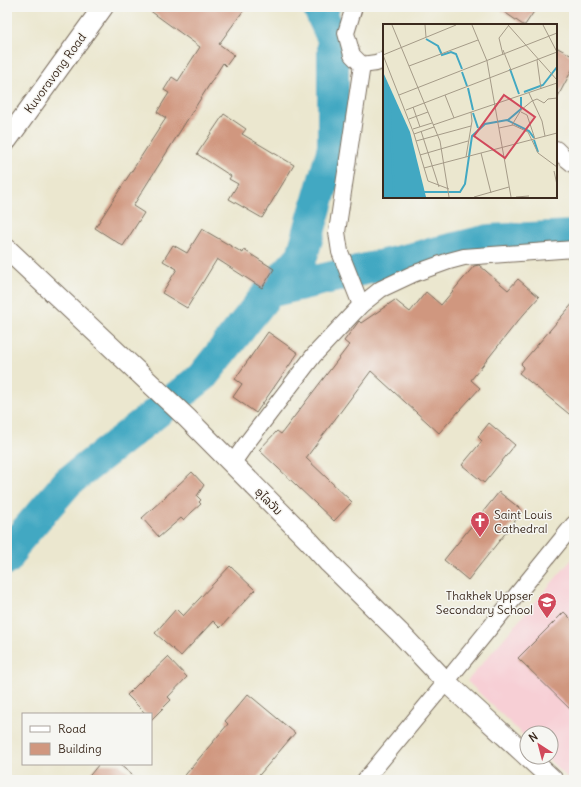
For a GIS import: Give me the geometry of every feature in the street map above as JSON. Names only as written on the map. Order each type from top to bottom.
[{"type":"street","name":"Kuvoravong Road","points":[[7,140],[103,7]]},
{"type":"street","points":[[354,7],[346,33],[352,55],[362,65],[376,64],[383,60]]},
{"type":"street","points":[[361,305],[340,252],[337,232],[362,65]]},
{"type":"street","points":[[557,150],[574,165]]},
{"type":"street","name":"ອຸໄລວັນ","points":[[7,249],[187,418],[446,682],[519,750]]},
{"type":"street","points":[[232,464],[314,355],[361,305],[381,289],[413,274],[464,257],[574,249]]},
{"type":"street","points":[[365,780],[574,524]]},
{"type":"street","name":"ອຸໄລວັນ","points":[[536,765],[553,780]]},
{"type":"shaded area","name":"Thakhek Uppser Secondary School","points":[[574,557],[574,780],[570,780],[554,765],[559,765],[559,725],[519,725],[519,731],[467,681]]},
{"type":"building","points":[[145,7],[246,7],[219,44],[234,55],[226,66],[223,63],[133,206],[144,213],[123,246],[95,228],[166,118],[157,112],[169,93],[164,90],[172,77],[178,81],[200,47]]},
{"type":"building","points":[[497,7],[537,7],[526,24],[522,24]]},
{"type":"building","points":[[557,48],[574,57],[574,66],[557,98]]},
{"type":"building","points":[[224,114],[246,129],[242,134],[294,165],[262,218],[229,199],[238,184],[229,179],[231,176],[197,154]]},
{"type":"building","points":[[202,229],[243,253],[244,250],[274,269],[262,288],[217,259],[187,308],[162,293],[177,269],[163,261],[173,245],[187,253]]},
{"type":"building","points":[[479,265],[508,290],[518,279],[539,297],[471,380],[480,388],[439,433],[371,371],[306,458],[352,502],[334,521],[259,450],[277,431],[281,434],[349,345],[344,341],[359,321],[361,323],[395,300],[410,312],[426,292],[441,305],[474,266]]},
{"type":"building","points":[[574,302],[574,418],[519,373],[524,367],[521,364]]},
{"type":"building","points":[[268,332],[298,353],[256,413],[233,397],[242,384],[235,379]]},
{"type":"building","points":[[489,423],[515,445],[484,483],[462,465],[482,441],[478,437]]},
{"type":"building","points":[[192,472],[204,485],[197,496],[201,500],[199,502],[201,504],[183,520],[181,518],[159,537],[142,518]]},
{"type":"building","points":[[499,492],[523,511],[468,580],[444,560]]},
{"type":"building","points":[[230,566],[255,590],[220,628],[213,621],[181,656],[155,633],[176,609],[183,616]]},
{"type":"building","points":[[564,612],[574,622],[574,713],[518,658]]},
{"type":"building","points":[[168,657],[187,677],[168,697],[171,700],[152,719],[152,713],[145,713],[127,695],[147,675],[148,676]]},
{"type":"building","points":[[248,694],[295,733],[255,780],[181,780],[228,724],[225,721]]},
{"type":"building","points":[[98,765],[120,765],[138,780],[86,780]]},
{"type":"waterway","points":[[269,292],[302,256],[333,148],[333,39],[318,7]]},
{"type":"waterway","points":[[329,31],[338,7]]},
{"type":"waterway","points":[[7,559],[17,541],[68,482],[202,377],[269,292],[489,240],[574,236]]},
{"type":"place","name":"Saint Louis Cathedral","points":[[480,538]]},
{"type":"place","name":"Thakhek Uppser Secondary School","points":[[547,619]]}]
